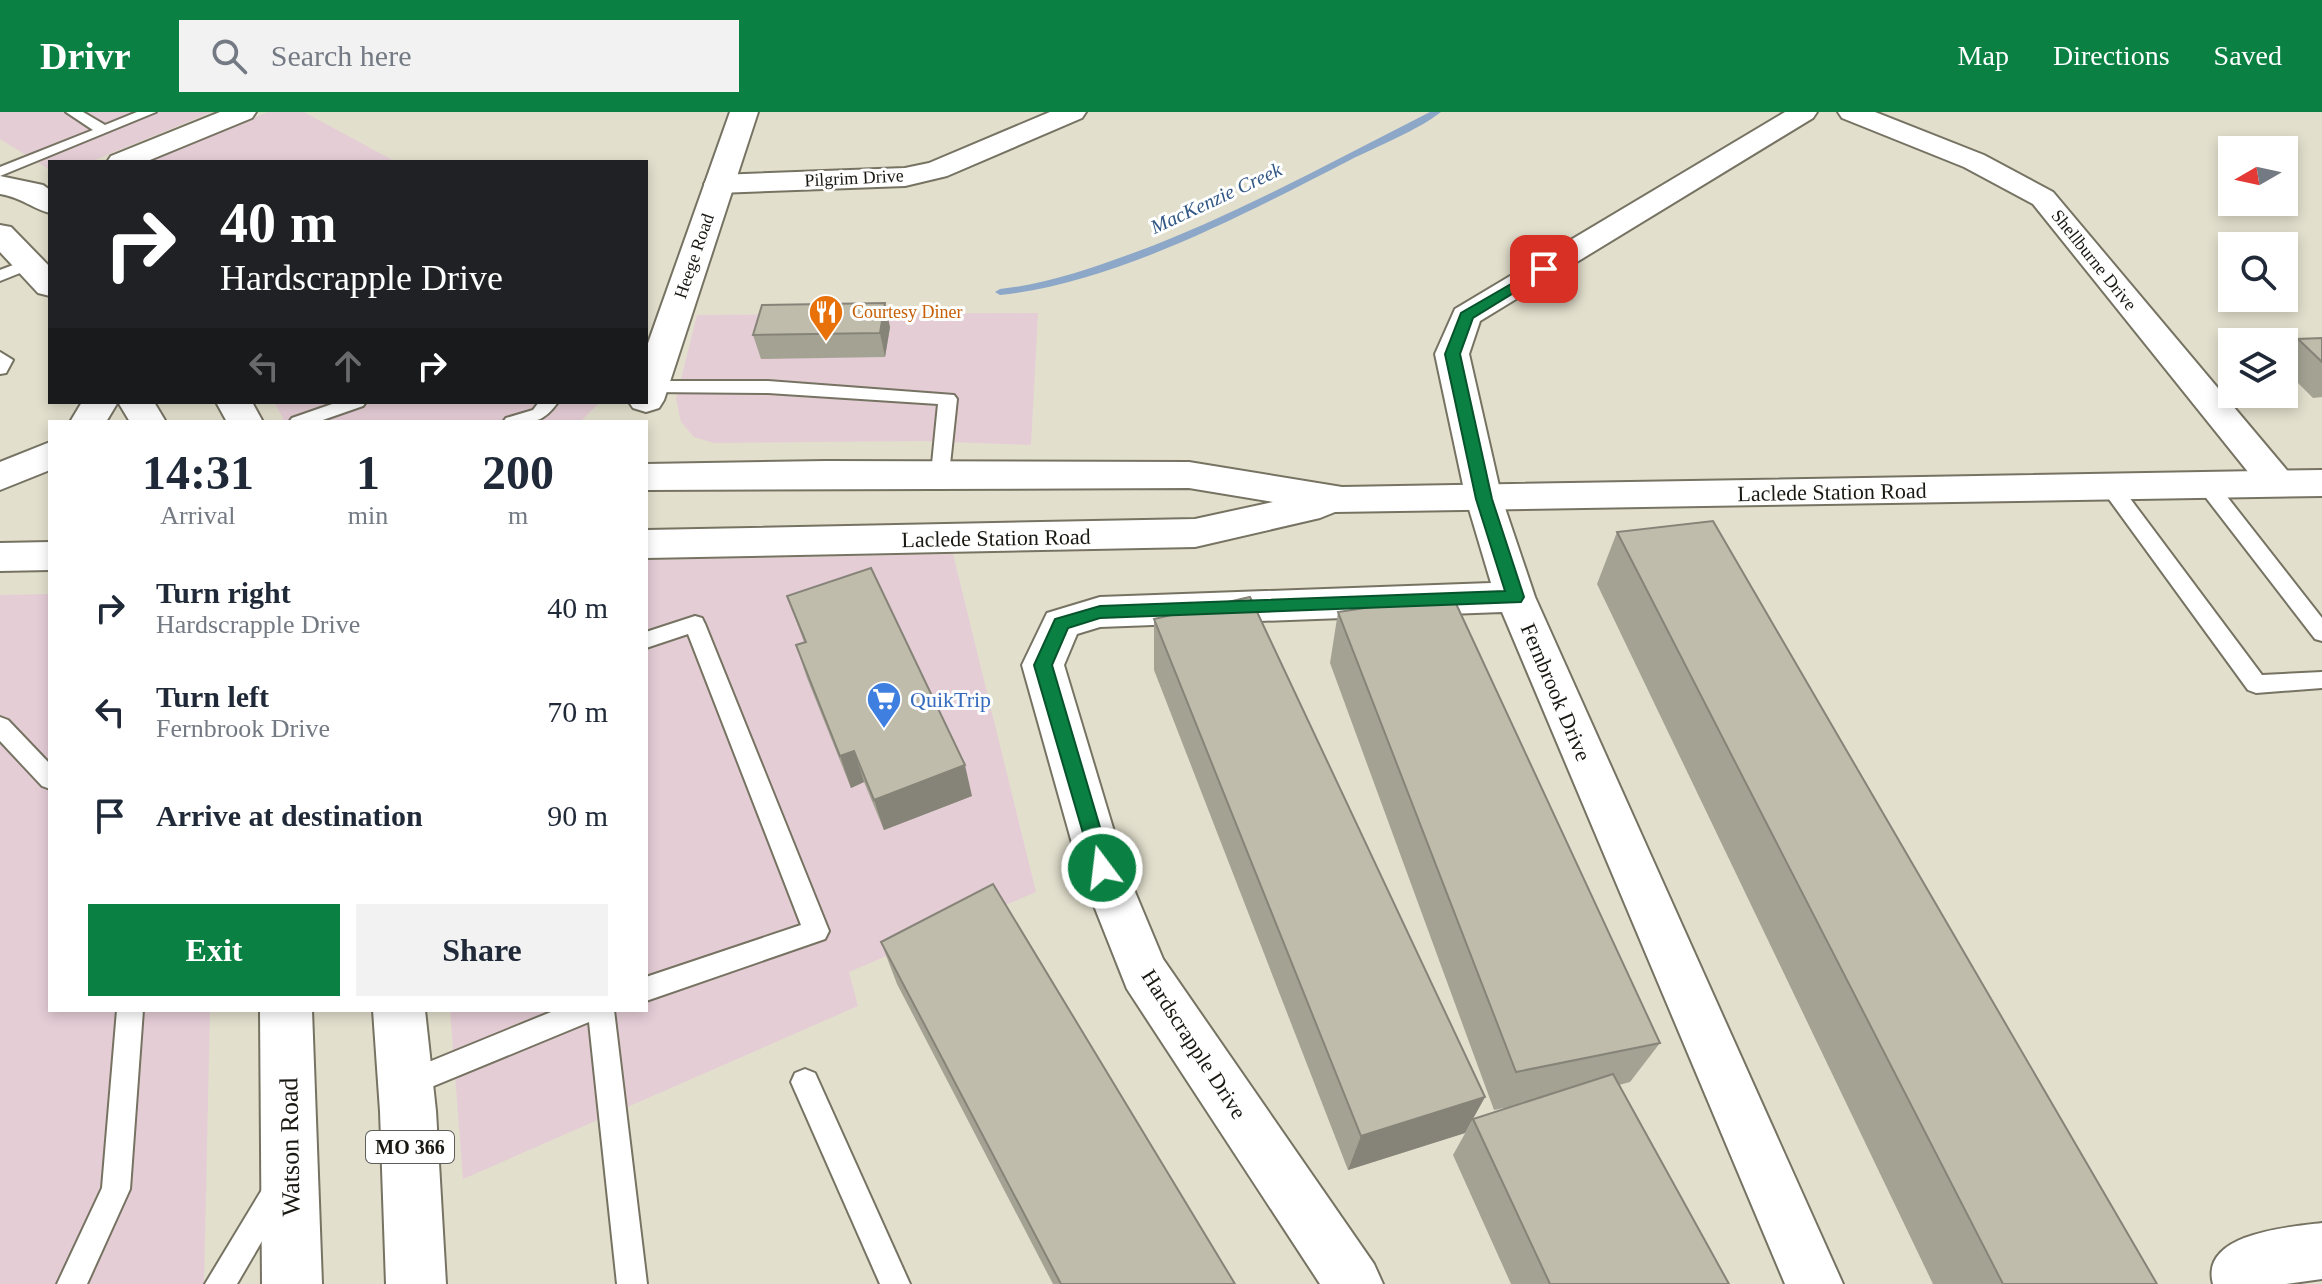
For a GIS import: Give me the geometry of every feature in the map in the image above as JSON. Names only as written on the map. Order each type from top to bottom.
[{"type":"main road","name":"Heege Road","points":[[648,391],[656,342],[744,112]]},
{"type":"main road","points":[[0,185],[47,197]]},
{"type":"main road","points":[[0,234],[26,275]]},
{"type":"main road","points":[[0,477],[48,456]]},
{"type":"main road","name":"Laclede Station Road","points":[[648,477],[1189,475],[1342,500],[2322,483]]},
{"type":"main road","points":[[0,490],[48,489]]},
{"type":"main road","name":"Laclede Station Road","points":[[648,544],[1195,533],[1342,500]]},
{"type":"main road","points":[[0,557],[48,556]]},
{"type":"main road","name":"Watson Road","points":[[286,1012],[292,1284]]},
{"type":"main road","name":"MO 366","points":[[399,1012],[407,1085],[416,1284]]},
{"type":"street","points":[[126,160],[243,112]]},
{"type":"street","name":"Pilgrim Drive","points":[[718,184],[905,177],[937,170],[1073,112]]},
{"type":"street","name":"Fernbrook Drive","points":[[1804,112],[1466,316],[1452,354],[1484,499],[1515,597],[1814,1284]]},
{"type":"street","name":"Shellburne Drive","points":[[1851,112],[1969,158],[2009,176],[2043,198],[2278,484]]},
{"type":"street","name":"Hardscrapple Drive","points":[[1354,1284],[1144,973],[1102,868],[1043,665],[1061,624],[1100,612],[1515,597]]},
{"type":"street","points":[[2242,1284],[2239,1274],[2261,1259],[2322,1251]]},
{"type":"lane","points":[[73,112],[104,130]]},
{"type":"lane","points":[[0,172],[149,112]]},
{"type":"lane","points":[[0,357],[4,360],[0,369]]},
{"type":"lane","points":[[648,397],[768,387],[948,399],[940,474]]},
{"type":"lane","points":[[519,420],[539,414],[547,404]]},
{"type":"lane","points":[[302,420],[330,406]]},
{"type":"lane","points":[[2207,485],[2322,633]]},
{"type":"lane","points":[[2110,486],[2256,684],[2322,680]]},
{"type":"lane","points":[[648,639],[695,624],[816,931],[648,988]]},
{"type":"lane","points":[[0,726],[48,777]]},
{"type":"lane","points":[[72,1284],[116,1189],[130,1012]]},
{"type":"lane","points":[[407,1085],[582,1012]]},
{"type":"lane","points":[[601,1012],[632,1284]]},
{"type":"lane","points":[[805,1082],[895,1284]]},
{"type":"lane","points":[[220,1284],[291,1168]]},
{"type":"shaded area","points":[[0,112],[212,112],[95,160],[48,160],[48,169],[0,139]]},
{"type":"shaded area","points":[[268,112],[304,112],[392,160],[149,160]]},
{"type":"shaded area","points":[[1038,313],[1031,445],[923,441],[714,443],[694,437],[681,422],[676,399],[697,315]]},
{"type":"shaded area","points":[[275,404],[598,404],[582,420],[284,420]]},
{"type":"shaded area","points":[[953,554],[1036,892],[849,972],[858,1006],[463,1179],[450,1012],[648,1012],[648,560]]},
{"type":"shaded area","points":[[48,594],[48,1012],[210,1012],[204,1284],[0,1284],[0,595]]},
{"type":"building","points":[[885,303],[880,333],[753,335],[762,305]]},
{"type":"building","points":[[2322,338],[2322,362],[2298,339]]},
{"type":"building","points":[[1713,521],[2157,1284],[2003,1284],[1617,532]]},
{"type":"building","name":"QuikTrip","points":[[871,568],[965,765],[874,800],[854,751],[840,756],[796,645],[806,642],[787,596]]},
{"type":"building","points":[[1452,595],[1660,1043],[1516,1072],[1338,612]]},
{"type":"building","points":[[1250,597],[1485,1097],[1361,1136],[1154,619]]},
{"type":"building","points":[[993,884],[1235,1284],[1061,1284],[881,942]]},
{"type":"building","points":[[1613,1074],[1729,1284],[1550,1284],[1473,1119]]},
{"type":"waterway","name":"MacKenzie Creek","points":[[1000,292],[1060,281],[1159,247],[1280,192],[1437,112]]},
{"type":"place","name":"Courtesy Diner","points":[[826,343]]},
{"type":"place","name":"QuikTrip","points":[[884,730]]},
{"type":"route","points":[[1102,868],[1043,665],[1061,624],[1100,612],[1515,597],[1484,499],[1452,354],[1466,316],[1544,269]]}]
